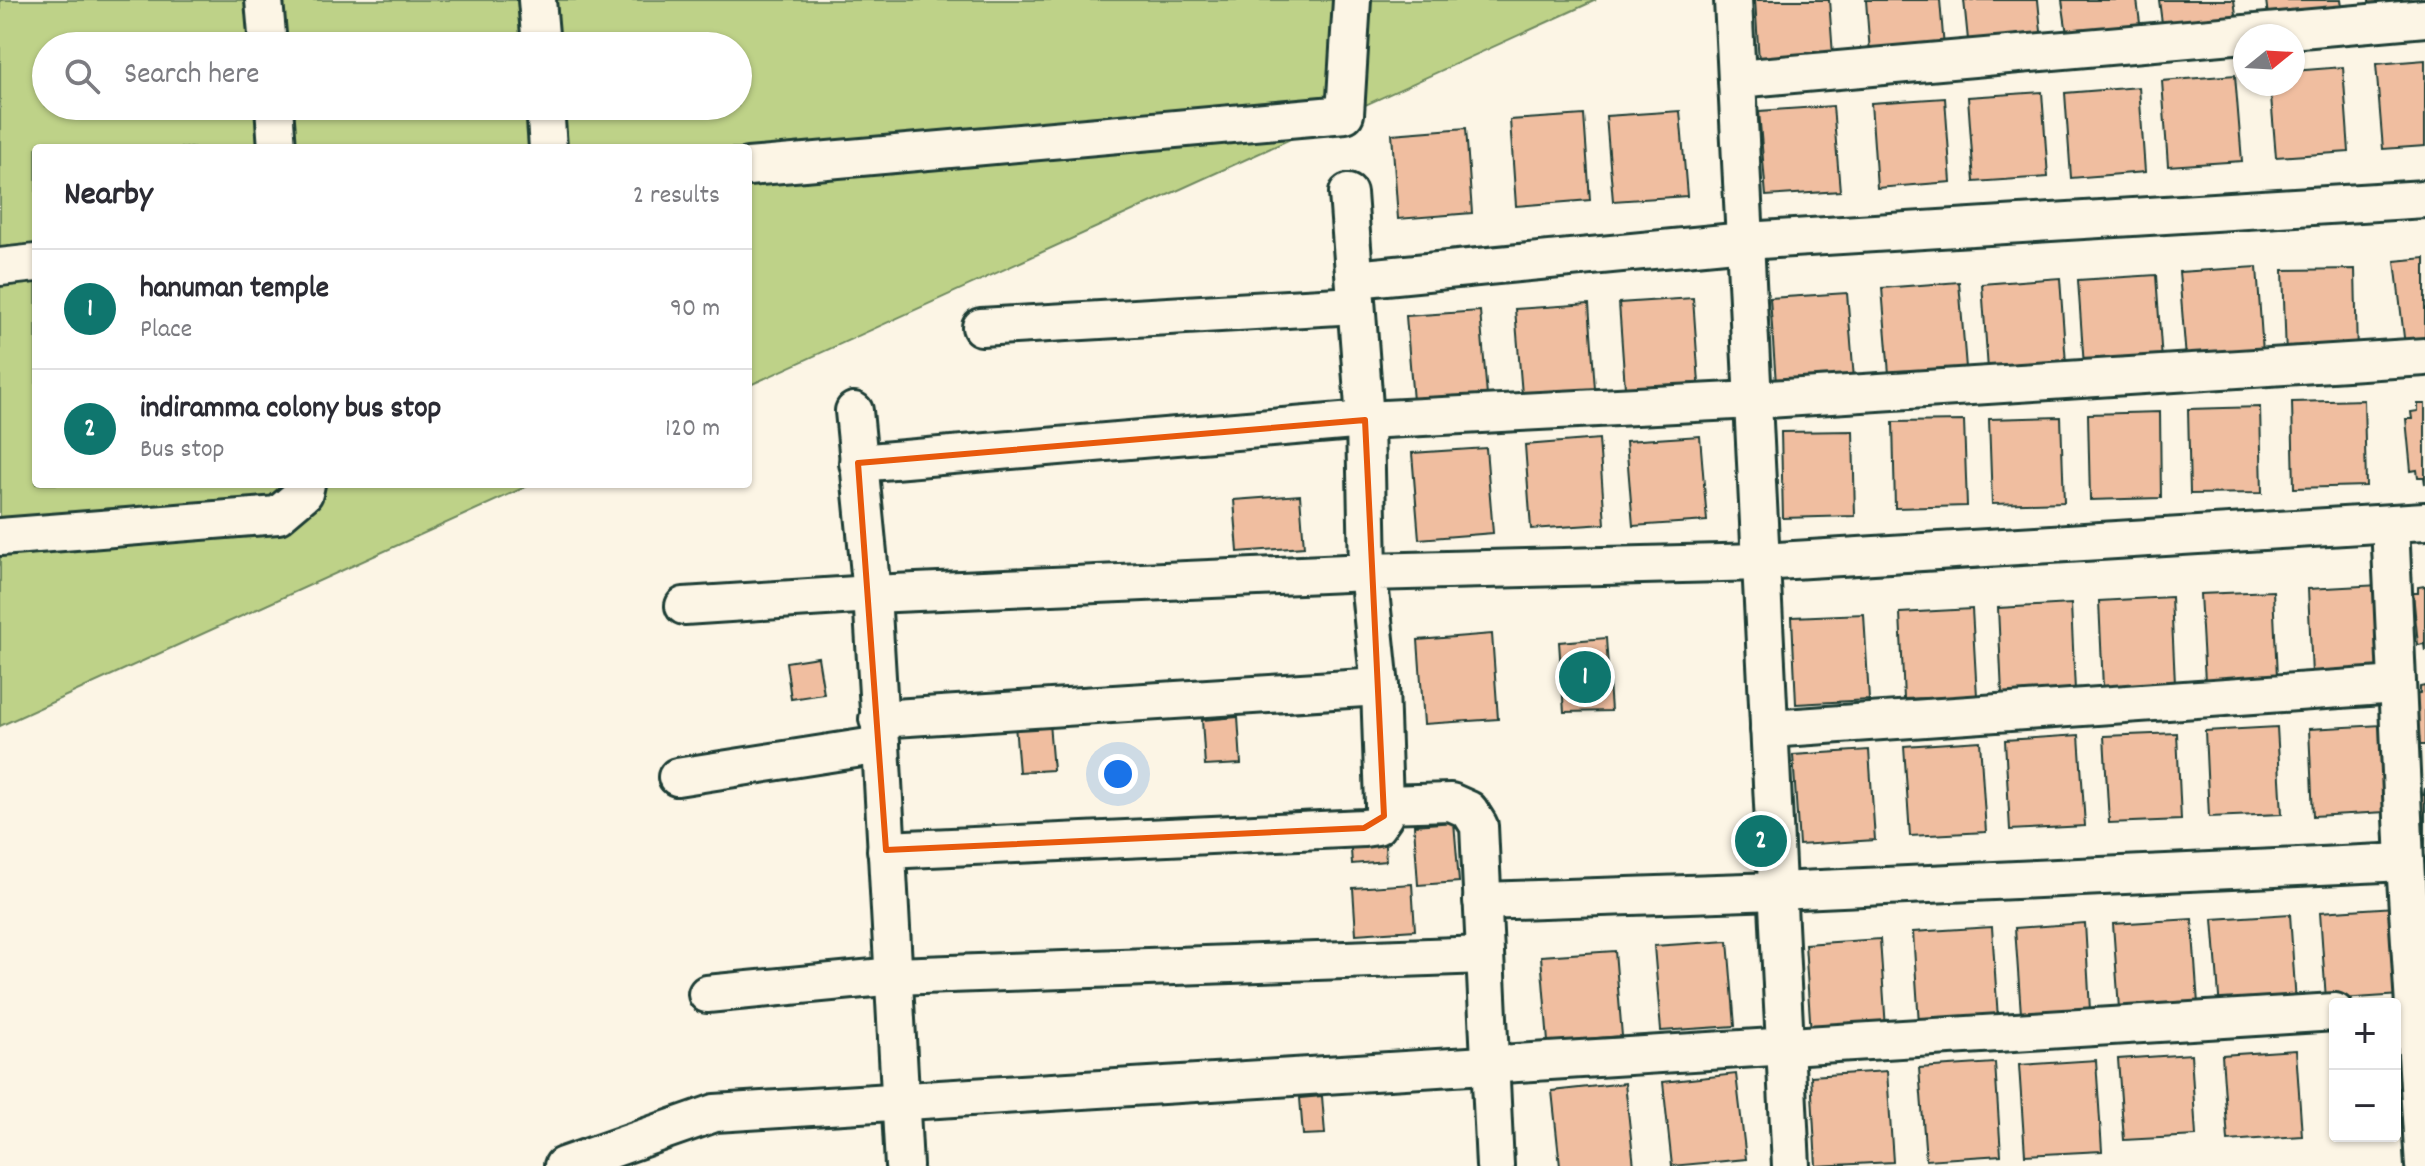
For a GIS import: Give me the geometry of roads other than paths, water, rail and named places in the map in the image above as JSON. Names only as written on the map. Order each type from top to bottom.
[{"type":"street","points":[[264,0],[267,32]]},
{"type":"street","points":[[537,0],[540,32]]},
{"type":"street","points":[[752,167],[1345,114],[1352,0]]},
{"type":"street","points":[[1733,0],[1791,1166]]},
{"type":"street","points":[[1737,79],[2425,18]]},
{"type":"street","points":[[275,120],[277,144]]},
{"type":"street","points":[[546,120],[548,144]]},
{"type":"street","points":[[886,850],[1377,826],[1384,816],[1380,687],[1368,572],[1365,420],[1348,193]]},
{"type":"street","points":[[981,327],[1356,292],[1745,241],[2425,199]]},
{"type":"street","points":[[0,267],[32,263]]},
{"type":"street","points":[[858,463],[1365,420],[1753,400],[2425,357]]},
{"type":"street","points":[[854,411],[872,594],[904,1166]]},
{"type":"street","points":[[0,537],[278,515],[304,493],[305,488]]},
{"type":"street","points":[[684,606],[872,594],[1368,572],[1761,562],[2408,523],[2397,685],[2411,1007],[2424,1166]]},
{"type":"street","points":[[1769,729],[2397,685]]},
{"type":"street","points":[[677,777],[880,732],[1380,687]]},
{"type":"street","points":[[1384,804],[1451,802],[1469,810],[1479,826],[1495,1166]]},
{"type":"street","points":[[1482,901],[1777,891],[2405,862]]},
{"type":"street","points":[[707,994],[894,976],[1485,955]]},
{"type":"street","points":[[563,1166],[715,1113],[2329,1012]]},
{"type":"place","name":"hanuman temple","points":[[1585,677]]},
{"type":"place","name":"indiramma colony bus stop","points":[[1761,841]]}]
